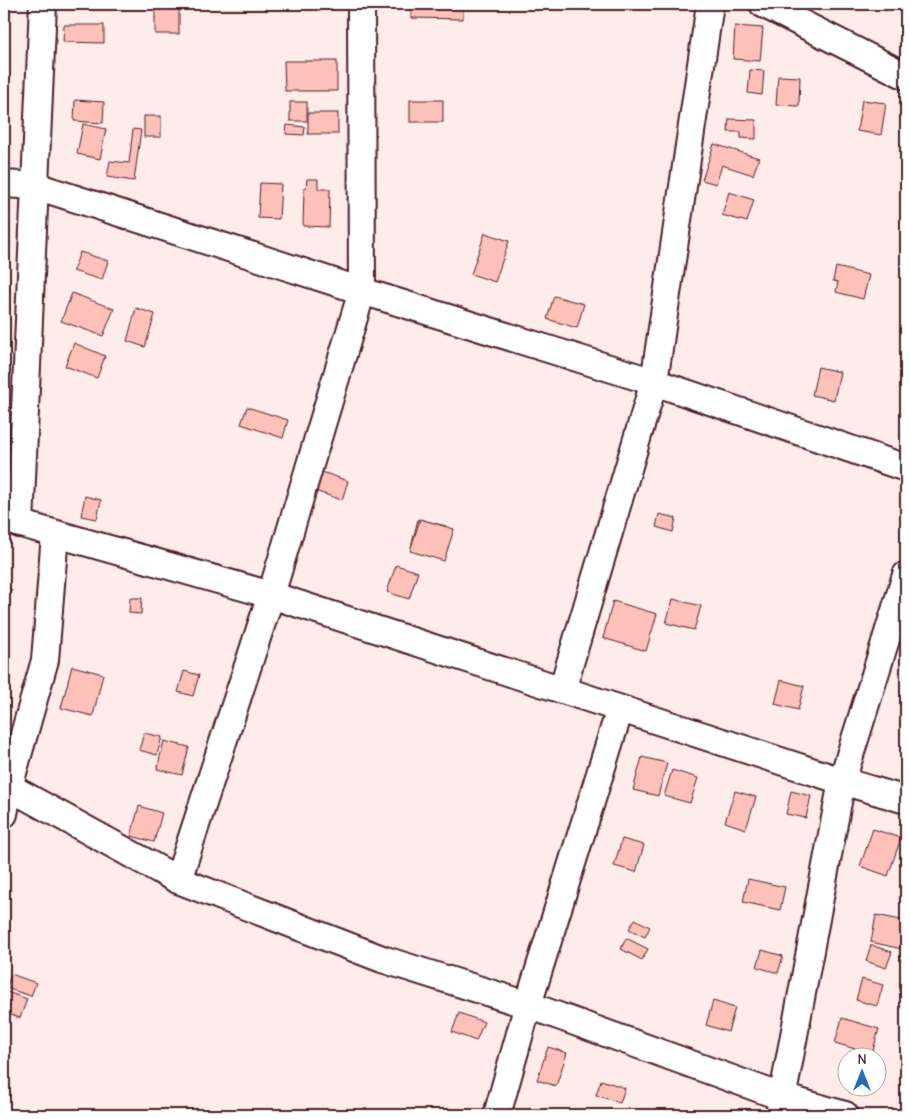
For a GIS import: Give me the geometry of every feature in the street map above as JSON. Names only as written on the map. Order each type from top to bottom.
[{"type":"street","points":[[43,4],[36,186],[28,315],[28,368],[12,522],[271,595],[842,781],[906,800]]},
{"type":"street","points":[[178,880],[271,595],[362,291],[361,4]]},
{"type":"street","points":[[562,690],[654,382],[710,4]]},
{"type":"street","points":[[763,4],[906,76]]},
{"type":"street","points":[[4,184],[36,186],[362,291],[654,382],[906,468]]},
{"type":"street","points":[[4,814],[9,774],[45,660],[55,534]]},
{"type":"street","points":[[780,1106],[842,781],[906,575]]},
{"type":"street","points":[[497,1115],[528,1005],[620,709]]},
{"type":"street","points":[[9,774],[178,880],[382,959],[528,1005],[780,1106],[845,1115]]},
{"type":"building","points":[[155,4],[179,4],[179,34],[155,34]]},
{"type":"building","points":[[411,4],[463,4],[463,19],[411,18]]},
{"type":"building","points":[[64,25],[104,25],[104,43],[63,42]]},
{"type":"building","points":[[735,26],[763,28],[760,61],[733,59]]},
{"type":"building","points":[[284,61],[337,61],[337,91],[285,91]]},
{"type":"building","points":[[750,70],[764,71],[762,95],[748,93]]},
{"type":"building","points":[[778,76],[800,77],[799,106],[776,105]]},
{"type":"building","points":[[75,100],[104,102],[103,123],[74,121]]},
{"type":"building","points":[[410,100],[443,100],[443,122],[410,122]]},
{"type":"building","points":[[862,100],[886,103],[881,135],[857,131]]},
{"type":"building","points":[[290,102],[307,102],[307,121],[290,121]]},
{"type":"building","points":[[308,113],[338,113],[338,134],[308,134]]},
{"type":"building","points":[[144,116],[161,116],[161,137],[144,137]]},
{"type":"building","points":[[729,119],[756,120],[756,139],[741,138],[741,132],[728,132]]},
{"type":"building","points":[[83,124],[106,129],[100,159],[77,154]]},
{"type":"building","points":[[287,125],[305,127],[304,135],[286,134]]},
{"type":"building","points":[[133,129],[141,130],[134,181],[107,177],[110,161],[129,163]]},
{"type":"building","points":[[714,144],[759,158],[753,175],[722,165],[716,184],[702,180]]},
{"type":"building","points":[[307,179],[318,179],[318,189],[330,189],[329,227],[303,226],[304,188],[306,188]]},
{"type":"building","points":[[260,183],[281,184],[279,219],[258,218]]},
{"type":"building","points":[[729,192],[754,200],[747,222],[722,215]]},
{"type":"building","points":[[485,233],[509,241],[495,282],[471,274]]},
{"type":"building","points":[[80,252],[108,261],[102,280],[73,271]]},
{"type":"building","points":[[836,267],[869,275],[863,299],[836,292],[838,282],[833,281]]},
{"type":"building","points":[[72,293],[114,309],[103,336],[61,321]]},
{"type":"building","points":[[554,296],[584,304],[577,328],[547,319]]},
{"type":"building","points":[[136,308],[155,314],[145,347],[127,341]]},
{"type":"building","points":[[74,343],[105,356],[97,378],[65,366]]},
{"type":"building","points":[[818,367],[840,372],[834,400],[812,395]]},
{"type":"building","points":[[247,407],[288,420],[283,438],[241,424]]},
{"type":"building","points":[[322,472],[348,481],[342,500],[315,491]]},
{"type":"building","points":[[85,496],[101,500],[97,519],[81,516]]},
{"type":"building","points":[[659,514],[676,518],[673,532],[656,527]]},
{"type":"building","points":[[418,519],[446,526],[438,555],[411,548]]},
{"type":"building","points":[[420,519],[454,529],[444,561],[410,551]]},
{"type":"building","points":[[396,565],[418,572],[409,599],[387,592]]},
{"type":"building","points":[[4,585],[12,590],[4,606]]},
{"type":"building","points":[[130,598],[142,598],[141,614],[129,613]]},
{"type":"building","points":[[673,599],[701,606],[694,630],[666,623]]},
{"type":"building","points":[[613,601],[657,614],[646,651],[603,638]]},
{"type":"building","points":[[72,666],[103,674],[93,716],[61,708]]},
{"type":"building","points":[[184,671],[199,675],[193,696],[178,692]]},
{"type":"building","points":[[781,680],[804,686],[798,710],[775,704]]},
{"type":"building","points":[[144,733],[162,737],[157,755],[139,750]]},
{"type":"building","points":[[164,741],[189,747],[182,775],[157,769]]},
{"type":"building","points":[[642,757],[667,763],[658,796],[633,790]]},
{"type":"building","points":[[672,770],[698,778],[690,803],[664,796]]},
{"type":"building","points":[[735,791],[756,797],[746,829],[725,822]]},
{"type":"building","points":[[791,791],[811,796],[806,818],[786,814]]},
{"type":"building","points":[[139,806],[162,813],[154,842],[131,836]]},
{"type":"building","points":[[873,829],[901,838],[888,876],[860,866]]},
{"type":"building","points":[[622,839],[644,845],[636,872],[614,866]]},
{"type":"building","points":[[748,879],[785,887],[780,910],[743,902]]},
{"type":"building","points":[[876,915],[906,921],[906,950],[871,942]]},
{"type":"building","points":[[635,919],[650,927],[645,937],[629,929]]},
{"type":"building","points":[[626,938],[648,949],[642,960],[621,949]]},
{"type":"building","points":[[871,945],[892,952],[886,968],[866,961]]},
{"type":"building","points":[[762,950],[783,956],[778,973],[757,967]]},
{"type":"building","points":[[11,974],[36,983],[31,996],[6,988]]},
{"type":"building","points":[[862,979],[883,985],[877,1006],[856,1000]]},
{"type":"building","points":[[4,991],[27,999],[20,1018],[4,1013]]},
{"type":"building","points":[[713,1001],[735,1008],[728,1032],[706,1025]]},
{"type":"building","points":[[459,1013],[484,1022],[476,1041],[452,1032]]},
{"type":"building","points":[[842,1018],[879,1029],[874,1046],[845,1046],[835,1043]]},
{"type":"building","points":[[548,1047],[567,1053],[556,1086],[537,1080]]},
{"type":"building","points":[[601,1080],[625,1088],[620,1103],[596,1095]]},
{"type":"building","points":[[745,1109],[757,1111],[756,1115],[744,1115]]}]
